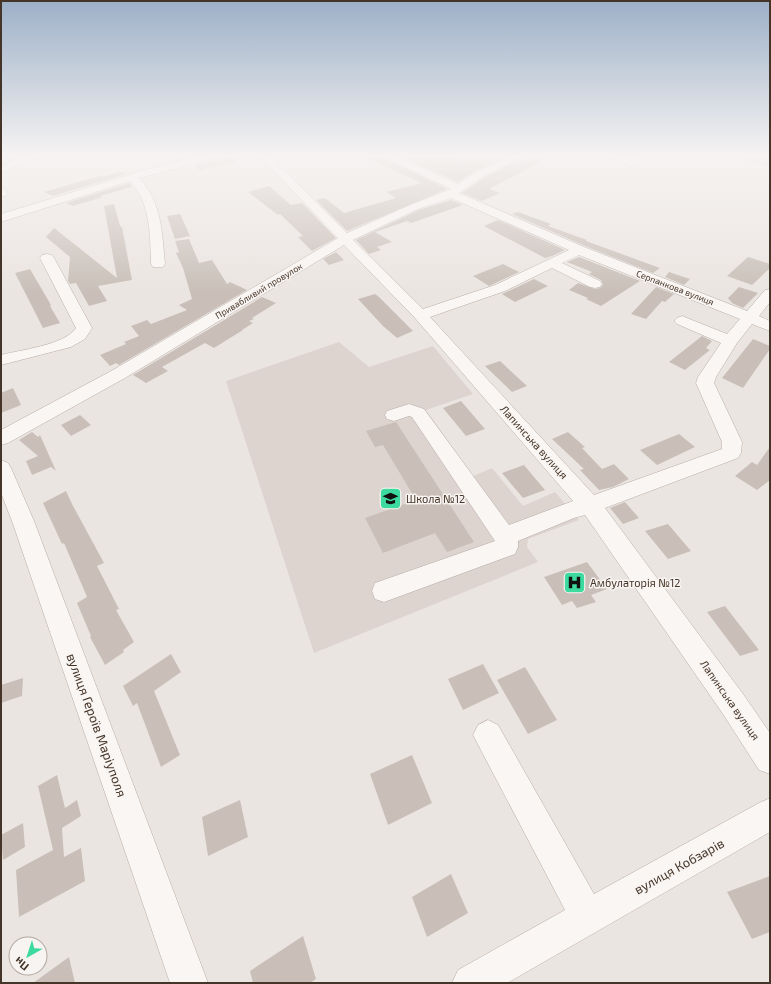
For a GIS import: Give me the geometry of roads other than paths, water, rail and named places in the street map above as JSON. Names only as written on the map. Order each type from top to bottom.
[{"type":"street","points":[[1,218],[56,201]]},
{"type":"street","points":[[149,201],[152,207],[155,223],[158,264]]},
{"type":"street","name":"Лапинська вулиця","points":[[307,201],[420,315],[590,505],[734,704],[770,759]]},
{"type":"street","name":"Привабливий провулок","points":[[1,438],[119,374],[345,239],[431,201]]},
{"type":"street","name":"Серпанкова вулиця","points":[[475,201],[579,250],[770,326]]},
{"type":"street","points":[[420,315],[500,288],[579,250]]},
{"type":"street","points":[[1,360],[65,344],[79,336],[84,328],[47,258]]},
{"type":"street","points":[[551,264],[595,284]]},
{"type":"street","points":[[505,537],[570,510],[590,505],[727,456],[731,453],[732,442],[705,384],[707,377],[730,341],[770,293]]},
{"type":"street","points":[[682,321],[730,341]]},
{"type":"street","points":[[384,591],[507,547],[505,537],[418,413],[414,409],[410,409],[394,414]]},
{"type":"street","name":"вулиця Героїв Маріуполя","points":[[1,468],[23,521],[189,983]]},
{"type":"street","points":[[488,735],[588,917]]},
{"type":"street","name":"вулиця Кобзарів","points":[[471,983],[770,814]]},
{"type":"place","name":"Школа №12","points":[[391,499]]},
{"type":"place","name":"Амбулаторія №12","points":[[575,583]]}]
